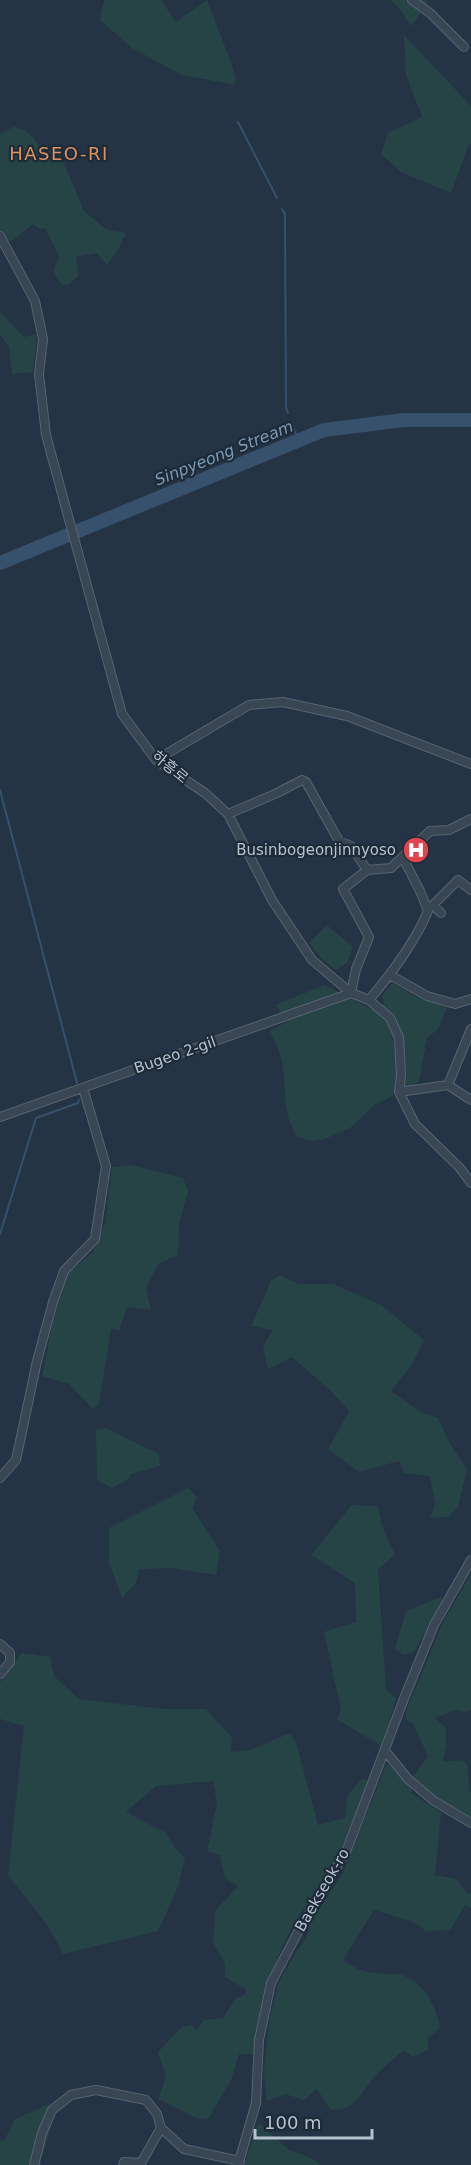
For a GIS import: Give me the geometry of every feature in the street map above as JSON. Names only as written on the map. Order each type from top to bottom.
[{"type":"street","points":[[412,0],[430,13],[464,47]]},
{"type":"street","name":"하흥로","points":[[0,236],[35,301],[44,339],[39,374],[46,435],[122,714],[156,760],[205,793],[228,814],[272,900],[312,960],[351,993],[369,1000],[390,1018],[399,1037],[401,1075],[399,1092],[415,1124],[460,1168],[471,1182]]},
{"type":"street","points":[[156,760],[249,705],[283,702],[346,716],[471,764]]},
{"type":"street","points":[[228,814],[302,780],[306,782],[339,841],[351,846],[367,870]]},
{"type":"street","points":[[351,993],[356,969],[369,937],[343,889],[367,870],[391,868],[430,831],[449,830],[471,819]]},
{"type":"street","points":[[369,1000],[408,950],[428,911],[403,858]]},
{"type":"street","points":[[441,913],[433,905],[458,880],[471,890]]},
{"type":"street","points":[[390,975],[427,996],[455,1004],[471,999]]},
{"type":"street","name":"Bugeo 2-gil","points":[[0,1117],[351,993]]},
{"type":"street","points":[[448,1085],[471,1029]]},
{"type":"street","points":[[399,1092],[448,1085],[471,1100]]},
{"type":"street","points":[[0,1478],[16,1460],[37,1361],[64,1271],[95,1239],[106,1166],[83,1088]]},
{"type":"street","name":"Baekseok-ro","points":[[239,2163],[256,2103],[259,2040],[271,1983],[298,1932],[346,1852],[434,1625],[471,1560]]},
{"type":"street","points":[[0,1644],[10,1653],[10,1662],[0,1674]]},
{"type":"street","points":[[386,1752],[408,1779],[434,1801],[471,1823]]},
{"type":"street","points":[[34,2165],[42,2133],[52,2110],[71,2096],[96,2090],[146,2100],[157,2114],[161,2127],[184,2149],[239,2163]]},
{"type":"street","points":[[123,2165],[124,2162],[141,2163],[161,2127]]},
{"type":"green space","points":[[104,0],[161,0],[176,22],[207,0],[232,65],[236,85],[182,75],[132,48],[100,20]]},
{"type":"green space","points":[[390,0],[425,0],[428,3],[411,26],[398,7]]},
{"type":"green space","points":[[404,35],[471,106],[471,144],[469,144],[451,193],[401,172],[381,154],[388,133],[422,117],[406,75]]},
{"type":"green space","points":[[13,127],[28,132],[43,153],[57,147],[84,211],[107,230],[126,233],[118,250],[107,265],[97,253],[76,257],[79,275],[69,284],[62,285],[53,272],[59,257],[46,229],[38,228],[33,224],[13,240],[0,243],[0,134]]},
{"type":"green space","points":[[0,312],[24,337],[37,334],[33,372],[12,374],[9,346],[0,335]]},
{"type":"green space","points":[[327,925],[353,947],[347,963],[336,970],[321,958],[309,943]]},
{"type":"green space","points":[[392,983],[418,998],[447,1007],[439,1028],[427,1038],[419,1082],[373,1106],[350,1128],[325,1139],[312,1141],[296,1136],[288,1116],[281,1058],[270,1031],[288,1021],[275,1005],[325,985],[373,1010],[384,1004],[382,996]]},
{"type":"green space","points":[[131,1165],[183,1178],[188,1191],[179,1224],[178,1255],[159,1263],[146,1288],[151,1310],[127,1307],[119,1331],[111,1328],[99,1404],[93,1409],[69,1384],[42,1376],[53,1320],[68,1274],[93,1252],[105,1224],[112,1167]]},
{"type":"green space","points":[[280,1275],[299,1284],[333,1284],[381,1305],[424,1340],[413,1363],[391,1391],[422,1413],[438,1418],[450,1444],[467,1469],[458,1507],[448,1517],[430,1518],[435,1504],[430,1476],[404,1473],[399,1461],[359,1472],[328,1449],[349,1411],[332,1392],[292,1357],[268,1369],[263,1346],[273,1330],[251,1326],[271,1281]]},
{"type":"green space","points":[[106,1428],[159,1454],[160,1466],[131,1474],[127,1480],[112,1488],[97,1480],[96,1430]]},
{"type":"green space","points":[[188,1488],[197,1497],[192,1508],[220,1551],[216,1575],[172,1568],[139,1569],[136,1583],[122,1598],[109,1562],[109,1528]]},
{"type":"green space","points":[[352,1505],[378,1506],[382,1526],[395,1555],[378,1569],[386,1690],[396,1698],[383,1747],[337,1719],[341,1710],[324,1632],[356,1622],[355,1583],[311,1555]]},
{"type":"green space","points":[[471,1574],[471,1710],[467,1712],[456,1710],[435,1718],[446,1728],[443,1762],[463,1760],[468,1766],[471,1820],[428,1792],[413,1777],[428,1756],[413,1724],[406,1719],[406,1711],[443,1622]]},
{"type":"green space","points":[[441,1597],[443,1601],[414,1652],[404,1655],[395,1649],[406,1611]]},
{"type":"green space","points":[[22,1653],[50,1657],[54,1676],[79,1699],[163,1709],[206,1709],[232,1738],[231,1752],[250,1750],[290,1733],[296,1742],[318,1825],[345,1818],[347,1796],[362,1779],[370,1780],[337,1859],[292,1927],[281,1950],[267,1984],[254,2054],[239,2054],[231,2080],[208,2119],[196,2118],[158,2099],[166,2077],[158,2052],[182,2027],[192,2025],[197,2030],[204,2020],[223,2018],[236,1998],[244,1995],[247,1990],[225,1977],[225,1963],[213,1943],[215,1911],[238,1886],[225,1878],[220,1855],[207,1851],[217,1803],[213,1781],[156,1786],[126,1812],[166,1833],[185,1859],[176,1892],[158,1931],[63,1954],[48,1926],[8,1875],[24,1726],[0,1719],[0,1682]]},
{"type":"green space","points":[[387,1763],[412,1788],[411,1793],[441,1813],[435,1875],[457,1879],[468,1895],[471,1892],[471,1908],[465,1905],[450,1930],[427,1931],[411,1921],[374,1910],[343,1960],[364,1971],[399,1974],[410,1979],[428,1996],[440,2027],[428,2037],[428,2050],[413,2057],[404,2050],[375,2076],[358,2099],[347,2107],[331,2110],[317,2089],[304,2100],[285,2094],[267,2101],[264,2072],[269,2022],[278,1984],[307,1937],[310,1922],[343,1873]]},
{"type":"green space","points":[[50,2104],[54,2116],[40,2165],[0,2165],[0,2140],[4,2141],[15,2119]]},
{"type":"green space","points":[[258,2123],[289,2150],[309,2157],[321,2165],[244,2165]]},
{"type":"waterway","points":[[238,122],[277,198]]},
{"type":"waterway","points":[[282,209],[285,214],[286,408],[288,413]]},
{"type":"waterway","name":"Sinpyeong Stream","points":[[0,563],[324,430],[404,420],[471,420]]},
{"type":"waterway","points":[[292,424],[298,440]]},
{"type":"waterway","points":[[0,790],[77,1083]]},
{"type":"waterway","points":[[0,1234],[36,1118],[78,1103],[79,1100]]},
{"type":"place","name":"Businbogeonjinnyoso","points":[[416,850]]},
{"type":"district","name":"HASEO-RI","points":[[59,153]]}]
